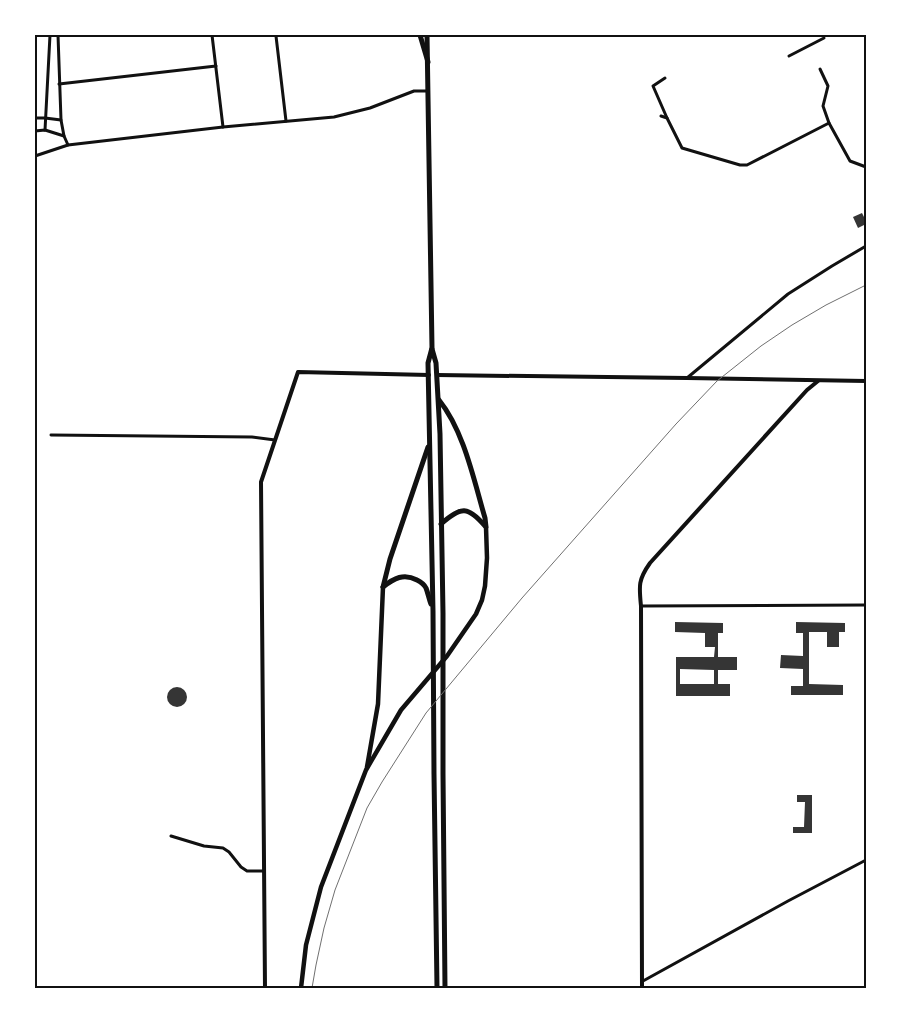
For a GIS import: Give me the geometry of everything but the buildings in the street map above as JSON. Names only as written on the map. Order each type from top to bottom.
[{"type":"main road","points":[[420,35],[428,62]]},
{"type":"main road","points":[[427,35],[432,348],[436,363],[439,400],[446,988]]},
{"type":"main road","points":[[432,348],[428,363],[437,988]]},
{"type":"main road","points":[[429,375],[437,375]]},
{"type":"main road","points":[[300,988],[306,945],[320,887],[366,770],[400,710],[447,656],[476,614],[482,600],[487,558],[485,518],[452,417],[439,400]]},
{"type":"main road","points":[[366,770],[378,704],[383,587],[390,559],[429,444]]},
{"type":"main road","points":[[441,524],[456,512],[465,511],[475,514],[486,527]]},
{"type":"main road","points":[[383,587],[398,578],[410,576],[423,584],[433,611]]},
{"type":"street","points":[[45,130],[50,35]]},
{"type":"street","points":[[58,35],[60,120],[68,145]]},
{"type":"street","points":[[212,35],[223,127]]},
{"type":"street","points":[[276,35],[286,121]]},
{"type":"street","points":[[789,56],[824,38]]},
{"type":"street","points":[[60,84],[216,66]]},
{"type":"street","points":[[820,69],[828,86],[823,106],[829,122],[850,160],[866,167]]},
{"type":"street","points":[[665,78],[653,86],[682,148],[740,165],[747,165],[829,122]]},
{"type":"street","points":[[35,156],[68,145],[223,127],[334,117],[370,108],[414,91],[428,91]]},
{"type":"street","points":[[661,116],[667,118]]},
{"type":"street","points":[[35,118],[60,120]]},
{"type":"street","points":[[35,131],[45,130],[64,136]]},
{"type":"street","points":[[687,378],[788,294],[866,246]]},
{"type":"street","points":[[264,988],[261,482],[298,372],[429,375]]},
{"type":"street","points":[[437,375],[866,381]]},
{"type":"street","points":[[642,988],[641,606],[639,585],[643,573],[650,563],[807,390],[818,381]]},
{"type":"street","points":[[51,435],[275,440]]},
{"type":"street","points":[[641,606],[866,605]]},
{"type":"street","points":[[171,836],[204,846],[223,848],[247,871],[264,871]]},
{"type":"street","points":[[642,981],[866,860]]},
{"type":"railway","points":[[312,988],[324,928],[335,890],[367,808],[426,713],[522,598],[676,424],[717,381],[761,346],[792,325],[866,285]]}]
